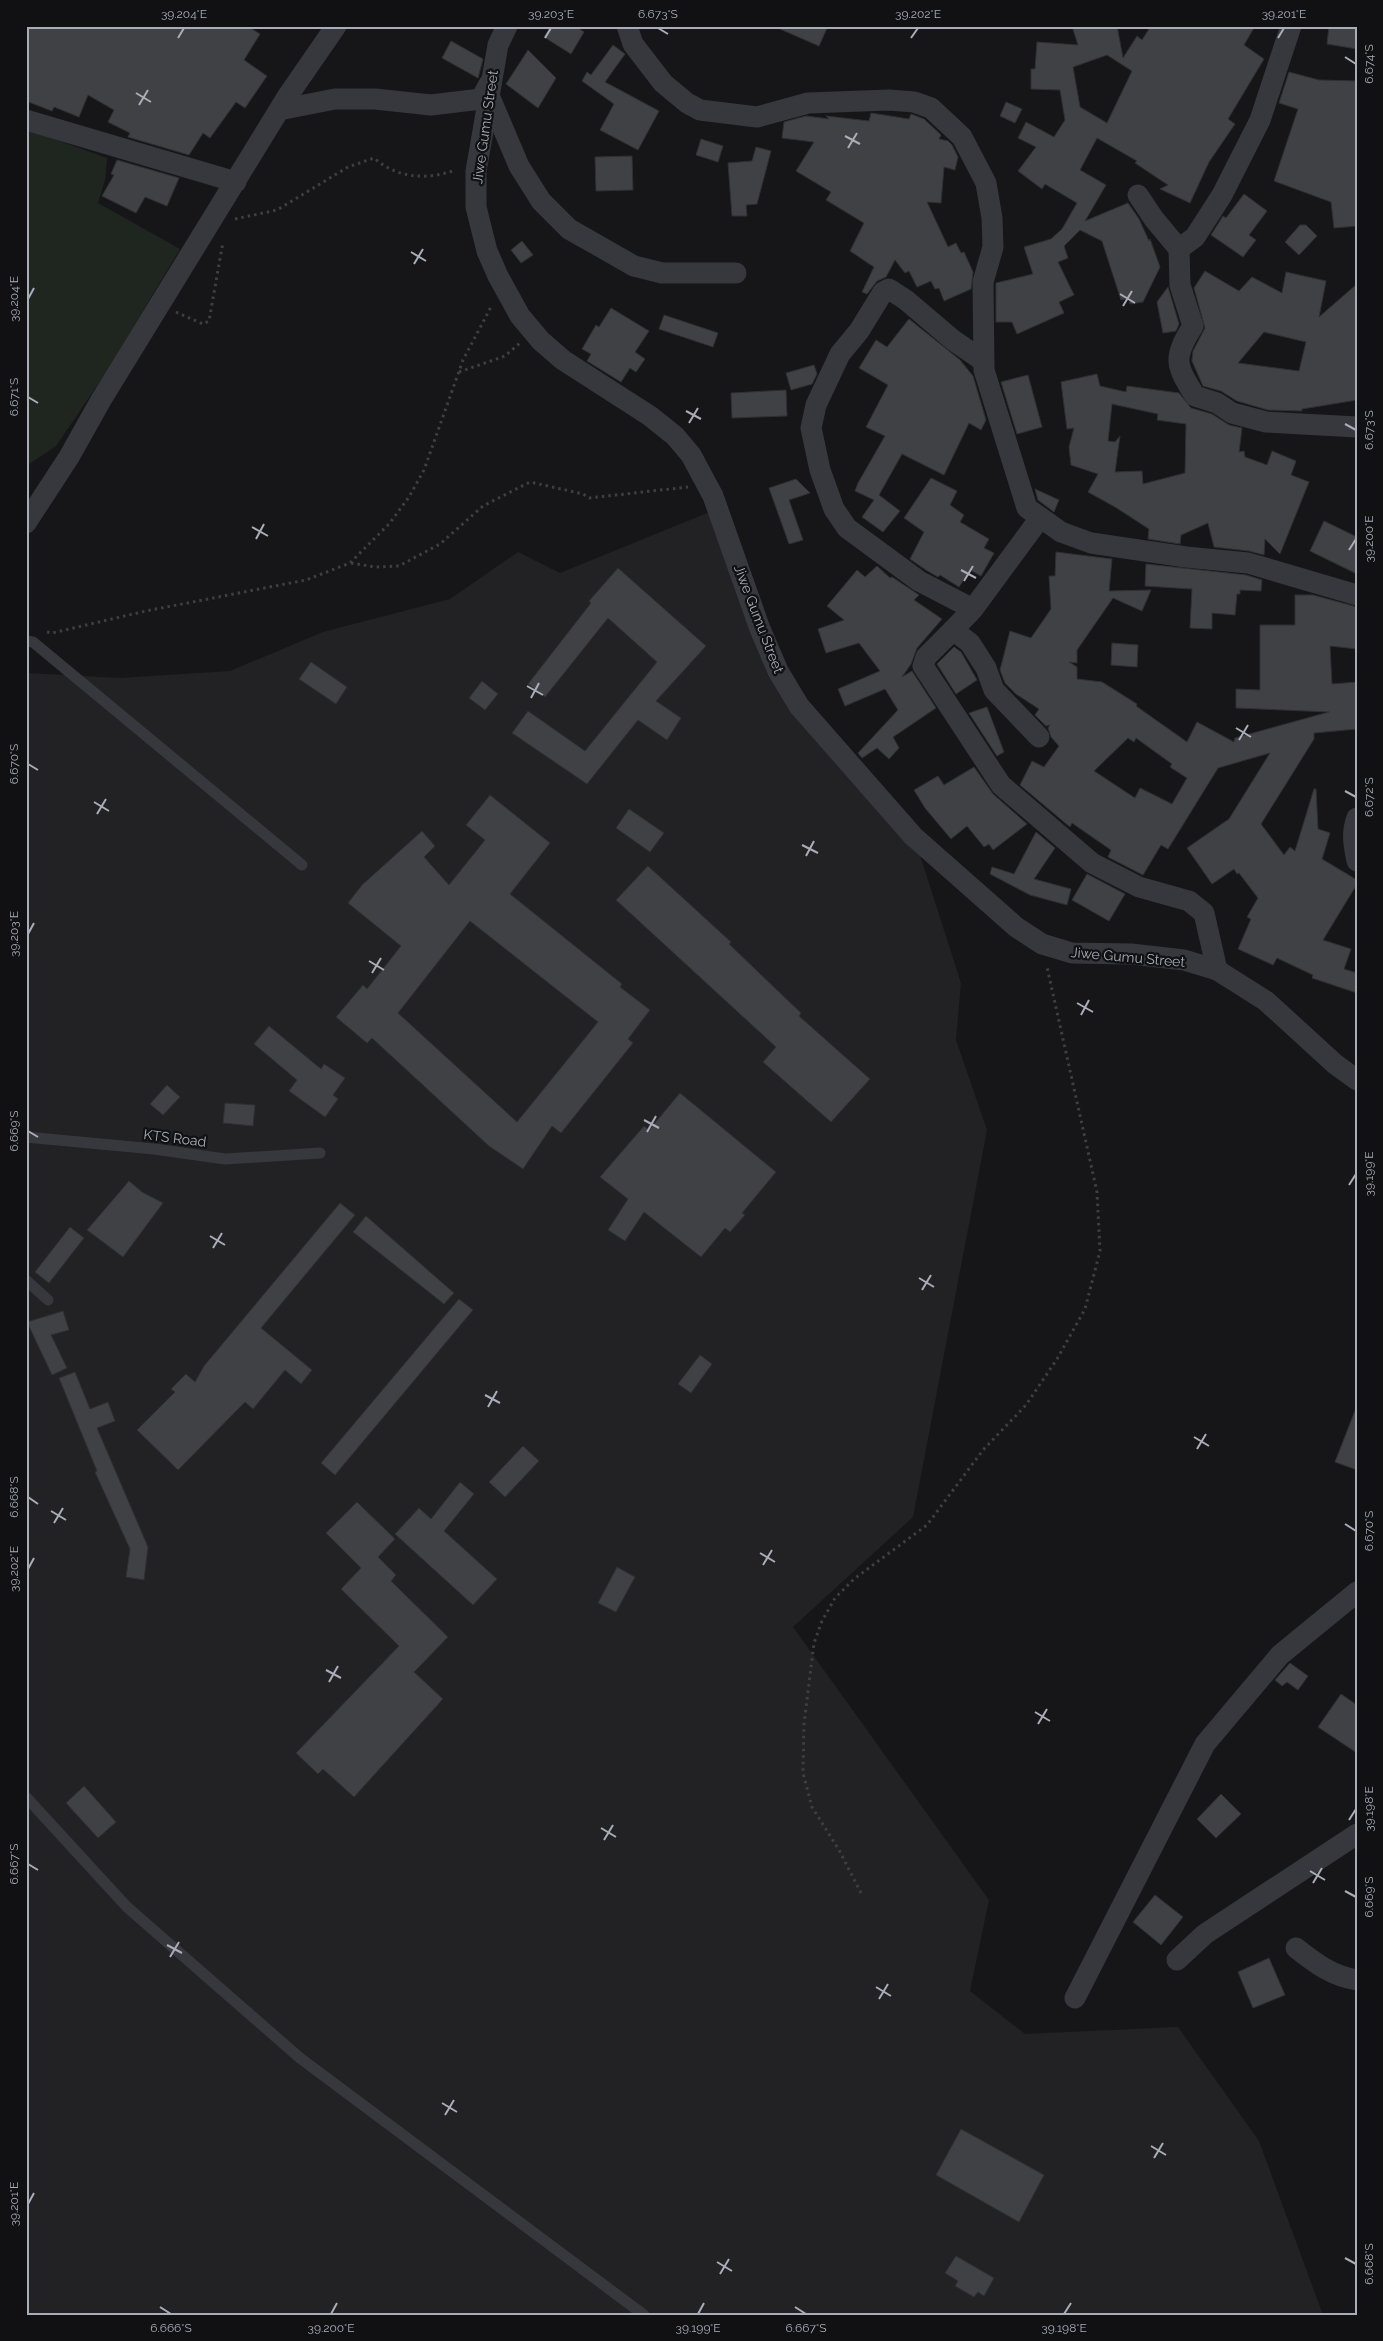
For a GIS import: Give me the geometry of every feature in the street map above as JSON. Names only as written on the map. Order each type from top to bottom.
[{"type":"street","points":[[26,523],[279,110],[336,26]]},
{"type":"street","name":"Jiwe Gumu Street","points":[[507,26],[498,44],[476,171],[476,207],[487,251],[502,284],[520,316],[533,332],[563,360],[650,416],[675,436],[691,455],[707,485],[760,629],[778,671],[798,706],[913,836],[1016,926],[1042,944],[1072,953],[1131,954],[1184,960],[1217,970],[1266,1001],[1335,1064],[1357,1080]]},
{"type":"street","points":[[627,26],[633,44],[663,83],[687,103],[700,110],[757,117],[808,103],[874,100],[914,102],[931,108],[962,137],[986,183],[992,218],[993,247],[983,282],[982,360],[1027,508],[1061,532],[1091,543],[1186,557],[1248,563],[1357,595]]},
{"type":"street","points":[[1179,249],[1195,237],[1222,195],[1260,120],[1291,26]]},
{"type":"street","points":[[279,110],[335,99],[375,99],[431,105],[451,103],[481,99],[489,88]]},
{"type":"street","points":[[489,88],[519,166],[541,201],[569,229],[634,266],[662,274],[736,272]]},
{"type":"street","points":[[26,120],[236,182]]},
{"type":"street","points":[[1138,196],[1154,220],[1179,249],[1180,285],[1193,326],[1183,342],[1178,358],[1179,370],[1195,396],[1217,403],[1232,413],[1266,422],[1357,427]]},
{"type":"street","points":[[973,609],[919,581],[847,528],[834,509],[825,486],[810,428],[816,404],[840,354],[859,331],[883,292],[888,289],[906,300],[954,340],[982,360]]},
{"type":"street","points":[[1040,518],[973,609],[926,657],[923,666],[1001,785],[1092,863],[1139,887],[1196,904],[1204,913],[1217,970]]},
{"type":"street","points":[[954,630],[970,643],[986,668],[994,690],[1039,737]]},
{"type":"street","points":[[1357,818],[1353,826],[1353,842],[1357,861]]},
{"type":"street","points":[[1075,1998],[1205,1744],[1280,1655],[1357,1592]]},
{"type":"street","points":[[1177,1960],[1205,1934],[1357,1834]]},
{"type":"street","points":[[1296,1948],[1320,1967],[1340,1977],[1357,1980]]},
{"type":"lane","points":[[26,640],[33,642],[302,864]]},
{"type":"lane","name":"KTS Road","points":[[26,1137],[224,1159],[320,1153]]},
{"type":"lane","points":[[26,1280],[48,1300]]},
{"type":"lane","points":[[26,1797],[127,1907],[300,2058],[644,2315]]},
{"type":"path","points":[[233,220],[277,210],[348,168],[374,158],[383,166],[419,178],[436,177],[462,168],[470,172],[476,171]]},
{"type":"path","points":[[161,305],[203,324],[209,321],[225,232]]},
{"type":"path","points":[[43,632],[52,633],[146,611],[266,589],[306,580],[350,563],[390,524],[424,470],[458,372],[502,284]]},
{"type":"path","points":[[458,372],[505,356],[533,332]]},
{"type":"path","points":[[350,563],[375,568],[399,566],[440,544],[483,506],[530,482],[583,494],[589,498],[707,485]]},
{"type":"path","points":[[861,1893],[839,1850],[812,1807],[802,1773],[804,1724],[814,1643],[822,1621],[835,1598],[854,1579],[927,1524],[983,1450],[1026,1405],[1057,1360],[1085,1309],[1100,1251],[1097,1192],[1042,944]]},
{"type":"shaded area","points":[[26,129],[107,158],[105,180],[98,203],[180,249],[107,371],[56,446],[26,466]]},
{"type":"shaded area","points":[[717,509],[803,719],[918,849],[961,983],[956,1040],[987,1130],[913,1517],[793,1627],[989,1900],[970,1991],[1025,2034],[1178,2027],[1259,2141],[1323,2315],[26,2315],[26,673],[120,678],[230,671],[323,632],[450,599],[518,552],[560,573]]},
{"type":"building","points":[[26,26],[247,26],[260,34],[244,60],[267,76],[245,108],[236,102],[210,138],[203,133],[189,155],[128,137],[130,133],[108,122],[114,110],[88,95],[79,117],[54,107],[52,111],[26,101]]},
{"type":"building","points":[[551,26],[575,26],[584,32],[571,54],[544,37]]},
{"type":"building","points":[[773,26],[828,26],[819,46]]},
{"type":"building","points":[[1072,26],[1117,26],[1123,58],[1137,36],[1142,40],[1151,26],[1255,26],[1244,45],[1264,59],[1228,119],[1235,124],[1209,162],[1190,203],[1160,189],[1168,185],[1135,163],[1137,161],[1097,138],[1080,170],[1106,185],[1085,221],[1128,203],[1139,219],[1149,241],[1150,239],[1160,267],[1143,302],[1130,304],[1129,298],[1121,300],[1102,241],[1080,230],[1064,246],[1068,258],[1058,262],[1074,295],[1059,302],[1064,313],[1017,334],[1012,322],[996,322],[996,283],[1033,274],[1024,247],[1051,239],[1062,229],[1077,203],[1045,184],[1042,189],[1018,171],[1036,147],[1018,138],[1026,122],[1054,137],[1065,120],[1060,90],[1031,89],[1031,69],[1035,69],[1037,42],[1078,45]],"holes":[[[1107,55],[1132,71],[1107,123],[1080,107],[1073,67]]]},
{"type":"building","points":[[1329,26],[1357,26],[1357,49],[1327,44]]},
{"type":"building","points":[[451,41],[483,59],[478,78],[442,58]]},
{"type":"building","points":[[613,45],[625,54],[605,82],[659,111],[638,150],[600,130],[614,104],[582,81],[587,72],[591,75]]},
{"type":"building","points":[[528,50],[556,78],[538,108],[506,84]]},
{"type":"building","points":[[1289,72],[1319,80],[1357,81],[1357,226],[1334,228],[1331,202],[1274,181],[1298,109],[1279,103]]},
{"type":"building","points":[[1006,102],[1022,109],[1015,123],[1000,116]]},
{"type":"building","points":[[871,113],[909,119],[911,114],[924,119],[941,135],[939,139],[948,141],[952,145],[958,157],[955,170],[944,167],[941,203],[927,202],[948,247],[956,243],[961,253],[964,252],[973,272],[971,289],[944,301],[939,288],[935,289],[931,281],[917,287],[909,271],[905,273],[895,260],[886,277],[877,281],[867,294],[862,292],[874,267],[850,251],[864,223],[826,200],[831,192],[796,171],[814,142],[782,138],[784,122],[806,116],[829,119],[826,116],[869,121]]},
{"type":"building","points":[[701,139],[723,146],[718,162],[696,155]]},
{"type":"building","points":[[756,147],[771,151],[757,204],[746,205],[747,216],[732,216],[728,163],[752,161]]},
{"type":"building","points":[[632,156],[633,190],[596,191],[595,157]]},
{"type":"building","points":[[117,160],[179,178],[167,206],[145,197],[136,213],[102,196],[114,175],[111,174]]},
{"type":"building","points":[[1244,194],[1267,211],[1249,235],[1256,240],[1243,257],[1211,235],[1223,216],[1226,218]]},
{"type":"building","points":[[1300,225],[1306,225],[1317,236],[1299,255],[1285,242]]},
{"type":"building","points":[[522,241],[533,255],[521,263],[511,250]]},
{"type":"building","points":[[1205,271],[1239,291],[1252,277],[1282,293],[1286,272],[1326,281],[1319,317],[1357,284],[1357,400],[1302,409],[1302,411],[1268,410],[1237,401],[1221,391],[1203,386],[1192,361],[1193,351],[1205,328],[1194,288]],"holes":[[[1264,332],[1306,342],[1299,371],[1238,363]]]},
{"type":"building","points":[[1168,287],[1179,324],[1176,331],[1163,333],[1157,302]]},
{"type":"building","points":[[611,308],[649,331],[635,352],[645,359],[636,372],[630,368],[621,382],[587,361],[591,354],[582,349],[596,325],[599,327]]},
{"type":"building","points":[[664,315],[718,333],[713,347],[659,329]]},
{"type":"building","points":[[909,319],[960,360],[973,376],[986,420],[981,430],[969,423],[944,475],[902,454],[879,495],[900,511],[883,532],[862,517],[874,500],[855,491],[885,436],[866,427],[888,385],[859,368],[876,340],[887,347]]},
{"type":"building","points":[[814,365],[817,374],[812,384],[791,390],[786,373]]},
{"type":"building","points":[[1097,374],[1100,386],[1126,392],[1127,386],[1179,393],[1191,408],[1212,414],[1229,425],[1242,428],[1239,452],[1244,451],[1245,457],[1267,465],[1272,451],[1296,461],[1291,475],[1309,482],[1280,554],[1265,539],[1264,555],[1249,551],[1214,547],[1208,523],[1181,535],[1180,544],[1148,539],[1149,529],[1088,492],[1098,474],[1071,465],[1069,447],[1074,428],[1067,429],[1061,382]],"holes":[[[1112,404],[1158,414],[1157,420],[1186,424],[1185,473],[1143,484],[1142,471],[1115,472],[1120,436],[1115,442],[1108,441]]]},
{"type":"building","points":[[1028,375],[1042,427],[1017,434],[1001,382]]},
{"type":"building","points":[[786,390],[787,416],[732,418],[731,393]]},
{"type":"building","points":[[931,478],[957,491],[950,505],[964,515],[960,522],[989,539],[984,548],[994,553],[981,576],[970,570],[959,587],[940,575],[938,577],[910,559],[924,532],[904,518]]},
{"type":"building","points":[[796,479],[810,493],[789,500],[803,540],[789,544],[769,488]]},
{"type":"building","points":[[1035,489],[1059,500],[1054,512],[1038,500]]},
{"type":"building","points":[[1324,521],[1357,537],[1357,574],[1310,551]]},
{"type":"building","points":[[1056,552],[1112,559],[1109,591],[1151,590],[1142,611],[1113,598],[1077,650],[1077,663],[1069,662],[1077,667],[1077,679],[1102,682],[1137,704],[1136,706],[1187,742],[1197,722],[1234,742],[1235,738],[1329,712],[1236,708],[1236,689],[1260,690],[1260,625],[1295,625],[1295,595],[1313,595],[1357,607],[1357,649],[1330,646],[1332,684],[1357,682],[1357,729],[1314,733],[1314,739],[1261,824],[1284,855],[1290,847],[1295,851],[1314,789],[1316,789],[1318,829],[1330,833],[1322,859],[1357,880],[1357,884],[1323,940],[1351,949],[1344,969],[1357,973],[1357,993],[1312,978],[1313,975],[1277,958],[1273,965],[1238,949],[1251,919],[1247,917],[1258,898],[1234,869],[1212,884],[1187,848],[1229,819],[1270,753],[1218,768],[1168,849],[1161,845],[1143,875],[1108,857],[1111,850],[1072,823],[1070,827],[1020,785],[1032,761],[1044,767],[1059,746],[1051,737],[1048,728],[1050,725],[1046,726],[1035,715],[1039,709],[1016,694],[1005,683],[1000,670],[1010,631],[1031,638],[1051,609],[1049,576],[1055,576]],"holes":[[[1128,738],[1134,742],[1136,738],[1172,764],[1170,767],[1187,778],[1172,804],[1140,788],[1135,798],[1094,771]]]},
{"type":"building","points":[[1146,564],[1246,575],[1262,580],[1261,591],[1240,590],[1240,594],[1237,594],[1235,615],[1212,613],[1212,629],[1190,628],[1192,589],[1145,586]]},
{"type":"building","points":[[877,566],[890,578],[892,577],[919,595],[914,600],[942,619],[917,648],[911,664],[902,677],[912,671],[936,708],[893,737],[899,748],[889,759],[877,748],[862,758],[858,753],[898,710],[885,689],[845,706],[838,689],[880,671],[859,643],[826,653],[818,629],[844,620],[827,606],[857,570],[865,577]]},
{"type":"building","points":[[618,568],[706,646],[656,701],[681,718],[667,740],[638,720],[587,784],[512,733],[528,711],[585,751],[657,662],[608,618],[545,697],[528,684],[591,603],[589,601]]},
{"type":"building","points":[[1112,643],[1138,645],[1137,667],[1111,665]]},
{"type":"building","points":[[954,647],[961,652],[977,680],[956,694],[937,664]]},
{"type":"building","points":[[311,662],[347,687],[336,704],[299,679]]},
{"type":"building","points":[[482,681],[498,694],[485,710],[469,698]]},
{"type":"building","points":[[987,707],[1004,752],[997,756],[969,713]]},
{"type":"building","points":[[974,767],[993,794],[1027,824],[993,850],[989,844],[984,847],[967,826],[951,839],[925,808],[914,790],[938,776],[944,785]]},
{"type":"building","points":[[490,795],[550,843],[510,894],[622,984],[620,987],[650,1010],[628,1039],[633,1043],[561,1133],[552,1126],[523,1169],[489,1146],[372,1038],[367,1043],[336,1017],[363,985],[367,989],[401,946],[348,903],[362,885],[422,831],[435,846],[424,857],[449,885],[485,840],[466,825]],"holes":[[[470,921],[598,1022],[517,1122],[398,1013]]]},
{"type":"building","points":[[629,809],[664,833],[650,852],[616,828]]},
{"type":"building","points":[[1036,832],[1055,848],[1034,879],[1071,889],[1067,905],[1030,895],[990,874],[992,867],[1014,874]]},
{"type":"building","points":[[648,866],[731,942],[729,944],[801,1013],[799,1016],[870,1079],[831,1122],[763,1062],[776,1047],[616,900]]},
{"type":"building","points":[[1087,874],[1125,894],[1109,921],[1072,900]]},
{"type":"building","points":[[269,1026],[321,1069],[324,1064],[345,1078],[333,1095],[338,1099],[325,1117],[289,1091],[297,1080],[254,1044]]},
{"type":"building","points":[[167,1085],[180,1097],[163,1115],[150,1104]]},
{"type":"building","points":[[680,1093],[776,1172],[742,1213],[745,1215],[730,1232],[725,1228],[701,1257],[644,1212],[625,1241],[608,1230],[628,1199],[600,1177],[644,1126],[649,1130]]},
{"type":"building","points":[[225,1103],[255,1105],[253,1126],[223,1123]]},
{"type":"building","points":[[129,1181],[142,1192],[163,1203],[123,1257],[87,1230]]},
{"type":"building","points":[[340,1203],[355,1215],[261,1328],[312,1370],[301,1384],[285,1370],[253,1409],[245,1402],[178,1470],[137,1430],[175,1392],[171,1389],[186,1374],[195,1382],[204,1366]]},
{"type":"building","points":[[366,1216],[454,1293],[444,1304],[353,1232]]},
{"type":"building","points":[[70,1227],[84,1238],[49,1283],[35,1272]]},
{"type":"building","points":[[459,1299],[473,1310],[335,1475],[321,1463]]},
{"type":"building","points":[[63,1311],[69,1330],[51,1335],[67,1368],[52,1375],[27,1322]]},
{"type":"building","points":[[700,1355],[712,1364],[691,1393],[678,1384]]},
{"type":"building","points":[[75,1372],[90,1409],[108,1402],[115,1421],[97,1428],[148,1547],[144,1580],[126,1577],[130,1549],[95,1472],[97,1471],[59,1378]]},
{"type":"building","points":[[1357,1408],[1357,1470],[1335,1462]]},
{"type":"building","points":[[523,1446],[539,1461],[505,1497],[489,1482]]},
{"type":"building","points":[[460,1482],[474,1494],[444,1531],[497,1579],[473,1605],[395,1534],[419,1508],[431,1519]]},
{"type":"building","points":[[357,1502],[395,1539],[378,1557],[396,1575],[391,1581],[448,1637],[414,1672],[443,1699],[354,1797],[323,1769],[318,1774],[296,1753],[399,1646],[341,1589],[361,1568],[326,1533]]},
{"type":"building","points":[[617,1567],[635,1577],[616,1612],[598,1603]]},
{"type":"building","points":[[1290,1663],[1308,1676],[1298,1690],[1287,1682],[1282,1686],[1275,1680]]},
{"type":"building","points":[[1341,1694],[1357,1705],[1357,1753],[1318,1727]]},
{"type":"building","points":[[84,1786],[116,1822],[98,1838],[66,1803]]},
{"type":"building","points":[[1221,1794],[1241,1814],[1216,1838],[1197,1819]]},
{"type":"building","points":[[1155,1895],[1183,1917],[1161,1945],[1133,1922]]},
{"type":"building","points":[[1269,1958],[1285,1995],[1253,2008],[1238,1972]]},
{"type":"building","points":[[961,2129],[1044,2175],[1019,2222],[936,2175]]},
{"type":"building","points":[[956,2256],[994,2278],[984,2296],[978,2292],[974,2297],[955,2286],[958,2281],[945,2273]]}]
